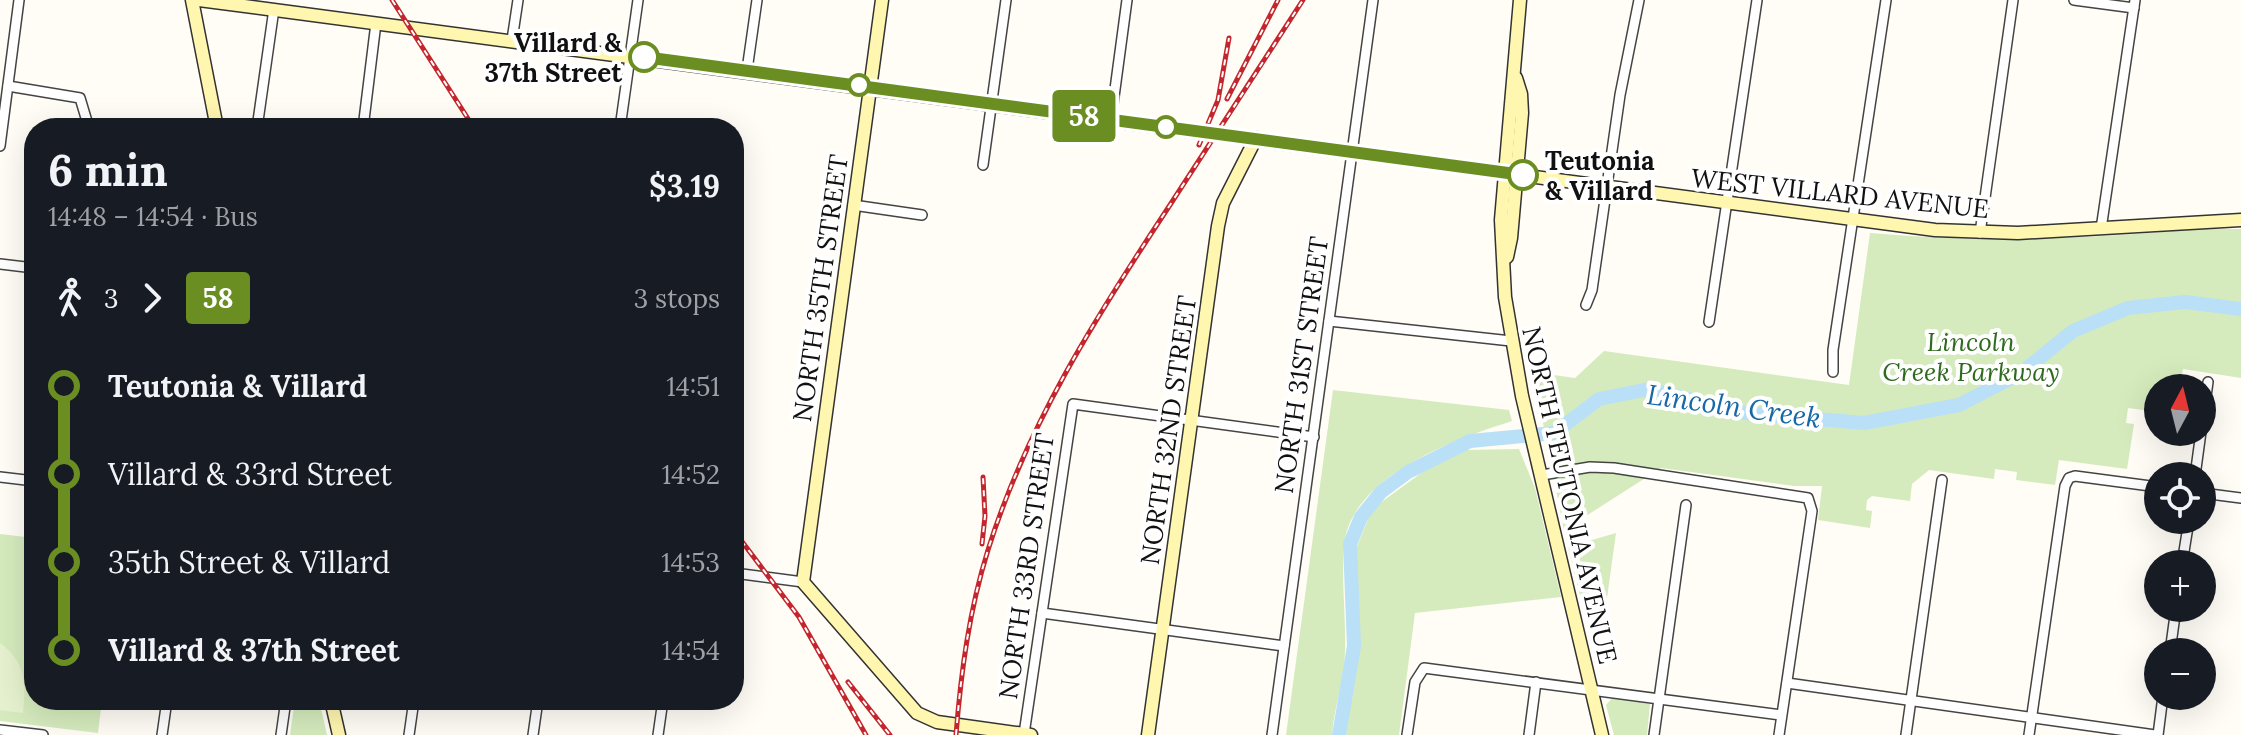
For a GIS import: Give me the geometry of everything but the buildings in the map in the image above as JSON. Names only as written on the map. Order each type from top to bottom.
[{"type":"street","points":[[0,146],[19,0]]},
{"type":"street","points":[[192,0],[215,118]]},
{"type":"street","name":"WEST VILLARD AVENUE","points":[[199,0],[870,86],[1853,220],[1980,233],[2241,220]]},
{"type":"street","points":[[512,40],[518,0]]},
{"type":"street","points":[[621,118],[638,0]]},
{"type":"street","points":[[747,70],[757,0]]},
{"type":"street","name":"NORTH 35TH STREET","points":[[803,582],[882,0]]},
{"type":"street","points":[[983,165],[1006,0]]},
{"type":"street","points":[[1111,119],[1127,0]]},
{"type":"street","name":"NORTH 31ST STREET","points":[[1272,735],[1373,0]]},
{"type":"street","name":"NORTH TEUTONIA AVENUE","points":[[1505,264],[1511,238],[1522,113],[1516,78],[1520,0]]},
{"type":"street","points":[[1586,305],[1592,290],[1606,187],[1639,0]]},
{"type":"street","points":[[1709,322],[1757,0]]},
{"type":"street","points":[[1833,372],[1833,350],[1886,0]]},
{"type":"street","points":[[1980,233],[2013,0]]},
{"type":"street","points":[[2074,0],[2134,4],[2101,229]]},
{"type":"street","points":[[258,118],[274,9]]},
{"type":"street","points":[[364,118],[376,23]]},
{"type":"street","name":"NORTH TEUTONIA AVENUE","points":[[1516,78],[1509,93],[1501,233],[1511,341],[1602,735]]},
{"type":"street","points":[[8,86],[80,98],[86,118]]},
{"type":"street","name":"NORTH 32ND STREET","points":[[1148,735],[1221,214],[1256,138]]},
{"type":"street","points":[[853,205],[922,215]]},
{"type":"street","points":[[0,264],[24,267]]},
{"type":"street","points":[[1329,321],[1511,341]]},
{"type":"street","name":"NORTH 33RD STREET","points":[[1024,734],[1073,404],[1192,419]]},
{"type":"street","points":[[1192,419],[1314,437]]},
{"type":"street","points":[[1541,471],[1614,468],[1804,494],[1810,500],[1812,511],[1779,735]]},
{"type":"street","points":[[2029,735],[2065,486],[2069,478],[2075,476],[2144,485]]},
{"type":"street","points":[[0,477],[24,480]]},
{"type":"street","points":[[1906,735],[1942,480]]},
{"type":"street","points":[[2216,495],[2241,498]]},
{"type":"street","points":[[1654,735],[1686,505]]},
{"type":"street","points":[[744,574],[803,582],[917,713],[937,722],[1031,735]]},
{"type":"street","points":[[1042,613],[1284,646]]},
{"type":"street","points":[[1407,735],[1417,674],[1421,668],[1781,715]]},
{"type":"street","points":[[1529,735],[1536,682]]},
{"type":"street","points":[[1787,683],[2156,735],[2160,710]]},
{"type":"street","points":[[162,735],[166,710]]},
{"type":"street","points":[[281,735],[285,710]]},
{"type":"street","points":[[333,710],[339,735]]},
{"type":"street","points":[[409,735],[413,710]]},
{"type":"street","points":[[533,735],[537,710]]},
{"type":"street","points":[[658,735],[662,710]]},
{"type":"street","points":[[0,730],[43,735]]},
{"type":"green space","name":"Lincoln Creek Parkway","points":[[2241,229],[2241,378],[2183,369],[2182,374],[2144,374],[2144,410],[2128,408],[2126,423],[2134,424],[2127,469],[2059,460],[2055,485],[2016,480],[2017,472],[1995,469],[1994,479],[1929,470],[1912,484],[1910,501],[1872,496],[1867,500],[1866,510],[1872,511],[1870,528],[1818,520],[1822,486],[1794,486],[1661,468],[1564,530],[1533,372],[1575,378],[1604,351],[1849,385],[1870,233],[1952,238]]},
{"type":"green space","points":[[1333,390],[1509,410],[1512,421],[1463,438],[1409,464],[1385,480],[1365,499],[1351,521],[1344,546],[1345,661],[1332,735],[1286,735]]},
{"type":"green space","points":[[1519,449],[1535,488],[1561,597],[1415,613],[1399,735],[1346,735],[1359,641],[1356,549],[1372,509],[1424,471],[1464,450]]},
{"type":"green space","points":[[1616,533],[1607,598],[1580,595],[1568,547]]},
{"type":"green space","points":[[0,534],[24,537],[24,710],[101,710],[98,733],[0,721]]},
{"type":"green space","points":[[0,643],[15,658],[22,674],[23,713],[0,710]]},
{"type":"green space","points":[[1613,697],[1650,704],[1647,735],[1614,735],[1606,705]]},
{"type":"green space","points":[[294,710],[321,710],[327,735],[290,735]]},
{"type":"waterway","name":"Lincoln Creek","points":[[1339,735],[1354,646],[1350,544],[1361,517],[1381,492],[1408,472],[1470,441],[1554,433],[1599,399],[1649,389],[1745,413],[1864,423],[1959,405],[2021,373],[2073,331],[2128,308],[2185,302],[2241,309]]},
{"type":"railway","points":[[392,0],[468,118]]},
{"type":"railway","points":[[1227,99],[1278,0]]},
{"type":"railway","points":[[956,735],[963,665],[976,596],[988,550],[1022,459],[1090,331],[1303,0]]},
{"type":"railway","points":[[1199,145],[1218,100],[1229,38]]},
{"type":"railway","points":[[982,544],[985,516],[983,477]]},
{"type":"railway","points":[[744,544],[799,617],[866,735]]},
{"type":"railway","points":[[848,682],[890,735]]},
{"type":"bus line","name":"58","points":[[644,57],[1523,175]]},
{"type":"place","name":"Villard & 37th Street","points":[[644,57]]},
{"type":"place","name":"Teutonia & Villard","points":[[1523,175]]}]
